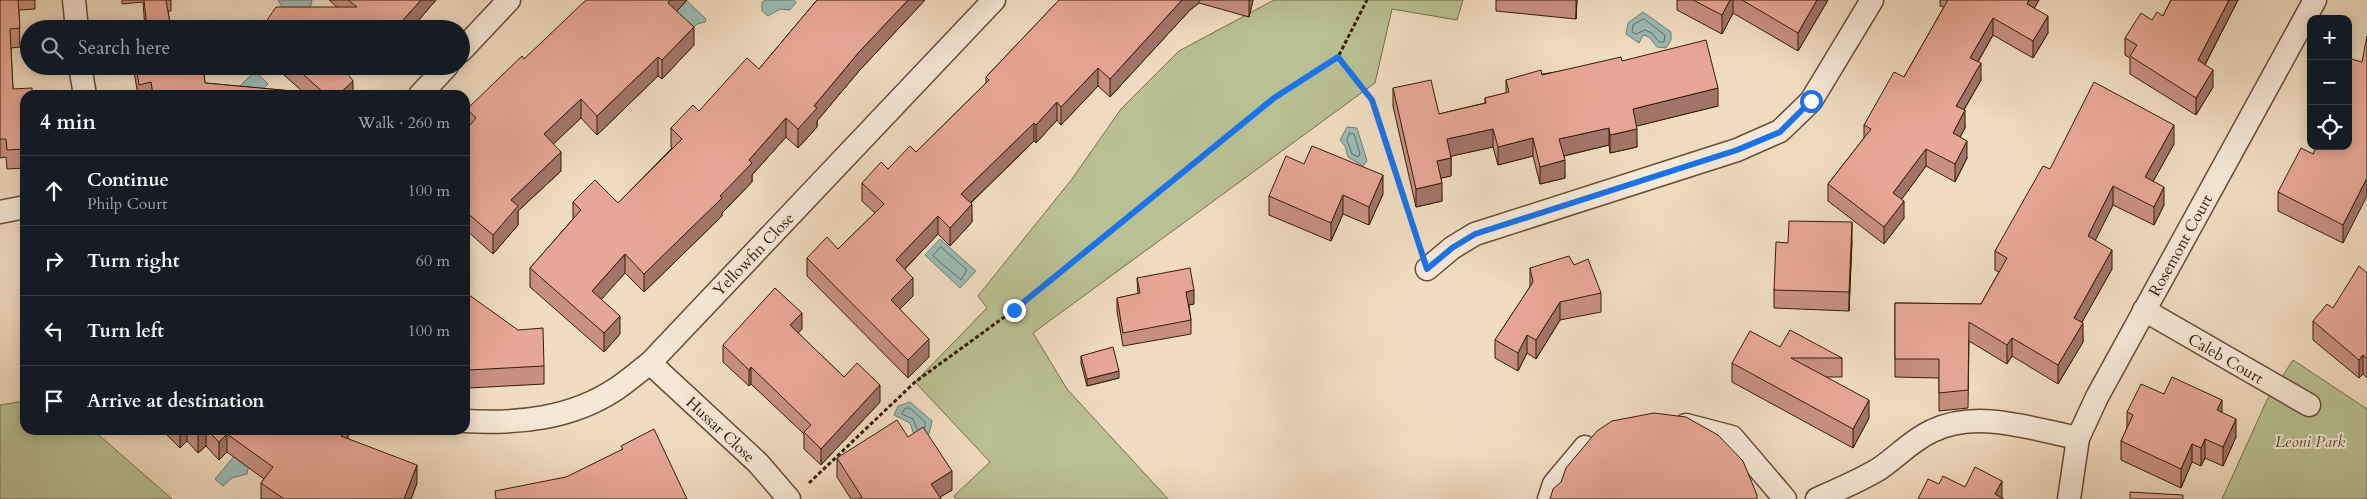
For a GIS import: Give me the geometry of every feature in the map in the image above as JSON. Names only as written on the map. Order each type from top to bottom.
[{"type":"street","points":[[74,0],[76,20]]},
{"type":"street","points":[[470,41],[509,0]]},
{"type":"street","name":"Yellowfin Close","points":[[470,421],[498,423],[534,420],[575,409],[615,390],[650,363],[994,0]]},
{"type":"street","points":[[1427,269],[1452,248],[1475,234],[1737,150],[1780,132],[1811,101],[1872,0]]},
{"type":"street","name":"Rosemont Court","points":[[2069,499],[2078,438],[2097,397],[2315,0]]},
{"type":"street","points":[[82,75],[84,90]]},
{"type":"street","points":[[425,90],[439,75]]},
{"type":"street","points":[[0,212],[20,208]]},
{"type":"street","name":"Caleb Court","points":[[2144,310],[2309,405]]},
{"type":"street","name":"Hussar Close","points":[[650,363],[758,463],[789,499]]},
{"type":"street","points":[[1665,420],[1732,437],[1785,499]]},
{"type":"street","points":[[1817,499],[1853,484],[1880,468],[1932,430],[1962,422],[1993,421],[2078,438]]},
{"type":"street","points":[[1549,499],[1554,484],[1597,433]]},
{"type":"path","points":[[807,485],[915,382],[1014,310],[1274,98],[1338,57],[1366,0]]},
{"type":"path","points":[[1338,57],[1372,100],[1427,269]]},
{"type":"green space","points":[[1274,0],[1463,0],[1457,20],[1392,9],[1375,83],[1033,333],[1067,389],[1168,499],[956,499],[954,496],[990,462],[915,382],[987,308],[978,296],[1072,179],[1121,109],[1179,51]]},
{"type":"green space","name":"Leoni Park","points":[[2293,360],[2367,409],[2367,499],[2222,499],[2267,400]]},
{"type":"green space","points":[[20,402],[20,435],[99,435],[172,499],[0,499],[0,405]]},
{"type":"water","points":[[278,0],[312,0],[310,9],[284,10]]},
{"type":"water","points":[[686,0],[706,19],[705,22],[697,24],[691,30],[673,15]]},
{"type":"water","points":[[766,0],[794,0],[796,2],[790,10],[780,9],[768,16],[762,11],[762,2]]},
{"type":"water","points":[[1643,12],[1671,32],[1671,40],[1666,48],[1657,47],[1649,37],[1643,35],[1639,43],[1626,34],[1628,23]]},
{"type":"water","points":[[251,75],[259,75],[268,84],[262,90],[236,90]]},
{"type":"water","points":[[1347,127],[1357,128],[1367,161],[1363,166],[1348,157],[1345,146],[1340,140]]},
{"type":"water","points":[[940,239],[976,271],[960,288],[925,255]]},
{"type":"water","points":[[910,402],[932,421],[929,434],[920,437],[914,435],[910,423],[894,415],[898,406]]},
{"type":"water","points":[[252,435],[255,435],[247,474],[232,478],[223,486],[215,479]]},
{"type":"building","points":[[0,0],[18,0],[20,28],[10,29],[13,89],[32,88],[32,90],[20,90],[20,149],[7,150],[6,139],[0,139]]},
{"type":"building","points":[[144,0],[166,0],[169,20],[146,20]]},
{"type":"building","points":[[348,0],[421,0],[403,20],[267,20],[276,7],[357,7]]},
{"type":"building","points":[[586,0],[670,0],[668,3],[694,27],[662,60],[658,57],[597,116],[581,99],[544,134],[561,152],[511,200],[518,206],[493,235],[470,215],[470,125],[476,118],[470,112],[470,106],[522,56],[524,59]]},
{"type":"building","points":[[817,0],[908,0],[859,52],[814,106],[817,108],[798,129],[786,118],[749,160],[752,163],[720,196],[722,198],[644,274],[625,254],[592,291],[620,316],[604,333],[530,268],[581,210],[573,202],[595,180],[618,203],[682,139],[671,128],[693,105],[699,111],[747,58],[759,69]]},
{"type":"building","points":[[1059,0],[1182,0],[1110,79],[1098,68],[1061,107],[1057,102],[1036,125],[1034,123],[961,194],[972,204],[950,228],[938,216],[896,260],[913,278],[891,300],[929,339],[908,360],[807,258],[827,237],[838,249],[884,204],[862,183],[881,162],[888,169],[910,146],[916,152],[989,80],[986,77]]},
{"type":"building","points":[[1693,0],[1730,0],[1722,15]]},
{"type":"building","points":[[1742,0],[1817,0],[1798,33]]},
{"type":"building","points":[[1948,0],[2029,0],[2027,4],[2048,16],[2033,41],[1993,18],[1970,58],[1981,63],[1956,106],[1965,110],[1953,133],[1967,141],[1955,164],[1926,149],[1893,193],[1904,201],[1884,227],[1828,184],[1871,129],[1864,125],[1894,72],[1904,77]]},
{"type":"building","points":[[2171,0],[2229,0],[2198,60],[2213,70],[2196,98],[2130,56],[2137,45],[2125,38],[2141,13],[2152,20],[2157,12],[2163,16]]},
{"type":"building","points":[[2367,36],[2367,178],[2343,225],[2278,192],[2301,148],[2313,154],[2315,150],[2352,150],[2352,59],[2362,62]]},
{"type":"building","points":[[1706,40],[1718,88],[1633,109],[1637,129],[1610,135],[1609,128],[1559,139],[1565,160],[1540,167],[1533,138],[1498,147],[1493,129],[1447,139],[1451,158],[1437,161],[1442,183],[1416,189],[1393,88],[1431,80],[1439,114],[1486,103],[1485,98],[1509,92],[1506,80],[1541,70],[1542,75],[1621,57],[1622,61]]},
{"type":"building","points":[[137,75],[204,75],[205,83],[281,90],[152,90],[151,82],[139,85]]},
{"type":"building","points":[[304,75],[349,75],[353,81],[343,90],[321,90]]},
{"type":"building","points":[[2094,82],[2174,125],[2145,177],[2164,187],[2154,207],[2113,186],[2088,236],[2112,250],[2074,318],[2083,323],[2058,365],[2012,338],[2007,345],[1969,322],[1968,390],[1939,393],[1939,359],[1895,359],[1895,303],[1981,304],[2007,258],[1995,251],[2043,166],[2050,169]]},
{"type":"building","points":[[1312,146],[1383,175],[1369,207],[1343,195],[1331,223],[1269,196],[1286,156],[1304,164]]},
{"type":"building","points":[[1789,221],[1852,222],[1849,292],[1774,290],[1776,242],[1788,243]]},
{"type":"building","points":[[1569,256],[1574,265],[1588,259],[1601,293],[1560,302],[1536,340],[1527,335],[1518,353],[1495,340],[1533,282],[1530,268]]},
{"type":"building","points":[[2359,266],[2367,273],[2367,359],[2363,355],[2359,360],[2313,321],[2327,304],[2333,308]]},
{"type":"building","points":[[1190,268],[1194,290],[1186,292],[1191,320],[1123,333],[1117,298],[1140,293],[1137,278]]},
{"type":"building","points":[[775,288],[802,313],[790,325],[844,377],[857,363],[880,385],[821,449],[804,432],[811,425],[751,367],[749,370],[723,345]]},
{"type":"building","points":[[470,296],[518,330],[543,328],[544,366],[470,370]]},
{"type":"building","points":[[1790,330],[1842,358],[1791,358],[1869,400],[1853,429],[1732,363],[1750,331],[1780,347]]},
{"type":"building","points":[[1113,347],[1119,371],[1087,379],[1081,356]]},
{"type":"building","points":[[2172,377],[2222,400],[2217,410],[2236,419],[2223,447],[2205,439],[2201,448],[2192,444],[2181,469],[2121,441],[2133,415],[2127,412],[2141,384],[2164,394]]},
{"type":"building","points":[[1654,413],[1686,417],[1718,435],[1743,461],[1757,499],[1550,499],[1553,489],[1561,482],[1566,468],[1597,431],[1612,421]]},
{"type":"building","points":[[897,420],[908,437],[923,427],[952,471],[931,484],[941,499],[859,499],[862,497],[837,458]]},
{"type":"building","points":[[654,429],[687,499],[496,499],[495,491],[566,477],[623,449],[621,446]]},
{"type":"building","points":[[212,435],[226,435],[219,442]]},
{"type":"building","points":[[228,435],[342,435],[417,465],[404,499],[284,499],[261,483],[273,467]]},
{"type":"building","points":[[1975,467],[2002,481],[1995,494],[2004,499],[1918,499],[1928,479],[1939,484],[1943,476],[1965,487]]},
{"type":"building","points":[[2130,492],[2183,495],[2183,499],[2130,499]]},
{"type":"route","points":[[1014,310],[1274,98],[1338,57],[1372,100],[1427,269],[1452,248],[1475,234],[1737,150],[1780,132],[1811,101]]}]
